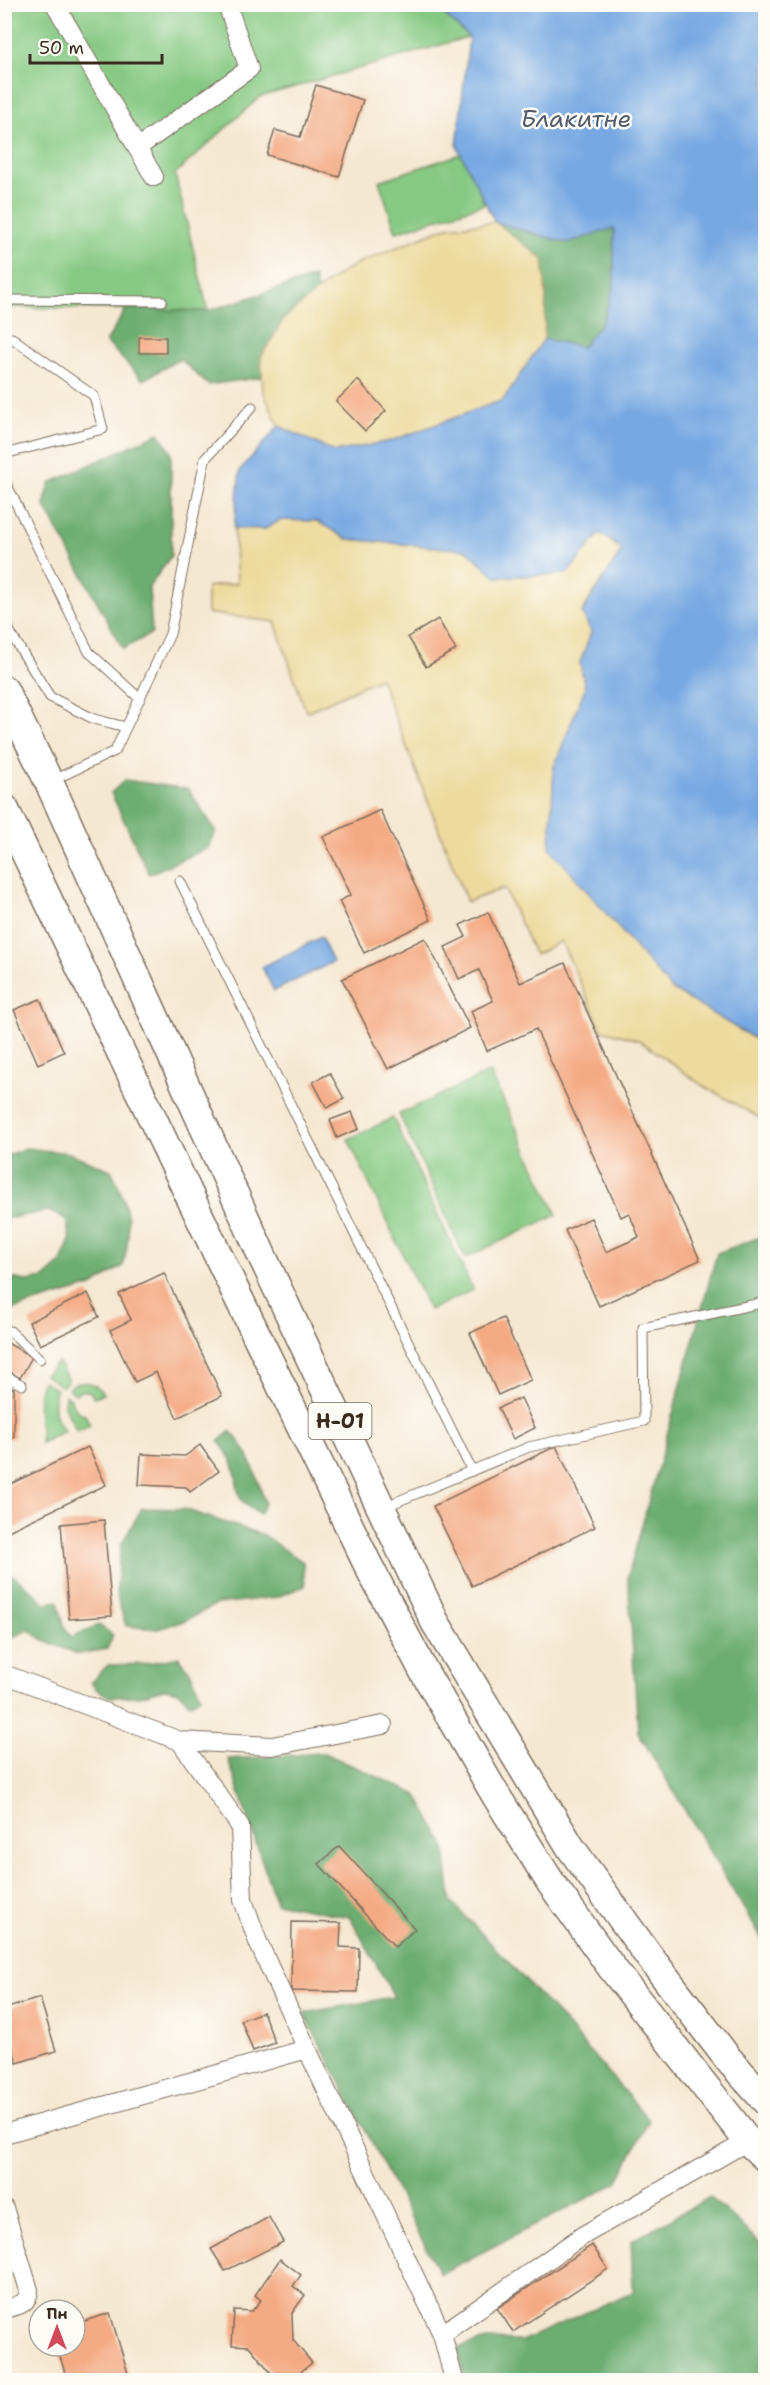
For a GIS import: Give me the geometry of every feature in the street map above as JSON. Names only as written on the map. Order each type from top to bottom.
[{"type":"main road","name":"Н-01","points":[[4,690],[49,782],[258,1247],[435,1622],[572,1848],[655,1964],[729,2060],[765,2101]]},
{"type":"main road","name":"Н-01","points":[[4,808],[368,1566],[422,1668],[550,1883],[612,1968],[757,2149]]},
{"type":"street","points":[[55,4],[154,177]]},
{"type":"street","points":[[137,148],[249,69],[227,4]]},
{"type":"street","points":[[4,1674],[180,1742],[272,1746],[383,1725]]},
{"type":"street","points":[[180,1742],[240,1826],[243,1900],[258,1942],[442,2334],[454,2380]]},
{"type":"street","points":[[4,2134],[308,2049]]},
{"type":"street","points":[[442,2334],[582,2236],[757,2149]]},
{"type":"street","points":[[4,2208],[29,2290],[28,2297],[22,2304],[4,2309]]},
{"type":"lane","points":[[4,300],[162,301]]},
{"type":"lane","points":[[4,340],[12,338],[94,396],[103,429],[4,454]]},
{"type":"lane","points":[[49,782],[115,752],[170,634],[205,459],[252,407]]},
{"type":"lane","points":[[4,479],[89,652],[140,699]]},
{"type":"lane","points":[[4,618],[11,634],[50,697],[94,719],[126,727]]},
{"type":"lane","points":[[180,881],[472,1471]]},
{"type":"lane","points":[[381,1508],[529,1447],[644,1421],[643,1328],[765,1302]]},
{"type":"lane","points":[[10,1332],[39,1359]]},
{"type":"lane","points":[[4,1375],[22,1385]]},
{"type":"green space","points":[[5,5],[434,5],[469,37],[260,97],[175,174],[208,311],[5,307]]},
{"type":"green space","points":[[467,152],[484,204],[396,232],[379,181]]},
{"type":"green space","points":[[495,222],[567,243],[614,227],[614,287],[603,322],[582,347],[544,339],[546,295]]},
{"type":"green space","points":[[314,277],[317,291],[284,319],[261,357],[262,377],[208,385],[180,359],[143,380],[106,342],[126,309],[208,311]]},
{"type":"green space","points":[[159,433],[171,452],[171,556],[149,587],[152,633],[123,649],[44,505],[50,483]]},
{"type":"green space","points":[[125,780],[188,789],[216,831],[208,848],[149,874],[111,793]]},
{"type":"green space","points":[[490,1072],[557,1215],[465,1258],[399,1114]]},
{"type":"green space","points":[[393,1118],[473,1290],[429,1310],[348,1139]]},
{"type":"green space","points":[[26,1148],[69,1153],[111,1170],[128,1216],[128,1239],[123,1266],[92,1286],[5,1312],[5,1277],[27,1281],[44,1278],[60,1264],[70,1240],[66,1219],[48,1211],[5,1219],[5,1156]]},
{"type":"green space","points":[[765,1235],[765,1944],[638,1732],[628,1576],[717,1253]]},
{"type":"green space","points":[[58,1362],[68,1380],[62,1387],[45,1375]]},
{"type":"green space","points":[[43,1381],[57,1390],[54,1406],[56,1416],[64,1431],[41,1443],[39,1394]]},
{"type":"green space","points":[[77,1382],[92,1384],[98,1387],[103,1394],[94,1397],[89,1391],[79,1391],[76,1394],[68,1389]]},
{"type":"green space","points":[[65,1395],[71,1398],[78,1412],[85,1414],[90,1425],[77,1431],[64,1406]]},
{"type":"green space","points":[[230,1431],[248,1455],[256,1474],[265,1503],[260,1514],[244,1503],[240,1497],[232,1462],[219,1441]]},
{"type":"green space","points":[[142,1508],[184,1509],[263,1535],[303,1562],[305,1586],[277,1597],[218,1604],[184,1621],[158,1629],[126,1626],[116,1593],[121,1545]]},
{"type":"green space","points":[[12,1575],[45,1603],[58,1601],[64,1626],[71,1637],[99,1625],[113,1635],[107,1649],[78,1654],[45,1641],[29,1630],[5,1640],[5,1580]]},
{"type":"green space","points":[[179,1657],[191,1673],[201,1697],[189,1704],[180,1692],[164,1689],[139,1696],[109,1697],[96,1689],[91,1682],[108,1665],[144,1664]]},
{"type":"green space","points":[[324,1753],[416,1794],[445,1846],[451,1901],[560,2017],[649,2120],[617,2183],[440,2274],[304,2013],[394,1997],[350,1917],[276,1903],[228,1759]]},
{"type":"green space","points":[[710,2197],[765,2247],[765,2380],[465,2380],[457,2348],[487,2340],[521,2341],[633,2292],[631,2241]]},
{"type":"sand","points":[[495,222],[543,259],[546,295],[544,339],[503,400],[391,441],[335,452],[279,426],[263,391],[261,357],[284,319],[328,282],[356,264],[446,227]]},
{"type":"sand","points":[[280,520],[317,521],[347,539],[467,550],[496,577],[567,574],[600,533],[622,550],[582,611],[592,632],[580,663],[585,688],[554,767],[550,848],[671,989],[765,1045],[765,1121],[702,1085],[639,1040],[602,1030],[561,941],[535,955],[504,888],[467,902],[380,678],[306,712],[275,622],[207,613],[207,587],[237,583],[234,528],[265,529]]},
{"type":"water","name":"Блакитне","points":[[434,5],[765,5],[765,1045],[671,989],[550,848],[554,767],[585,688],[580,663],[591,632],[582,612],[622,550],[600,533],[567,574],[496,577],[467,550],[347,539],[317,521],[281,520],[265,529],[234,528],[240,470],[279,426],[335,452],[391,441],[503,400],[544,339],[582,347],[603,321],[614,287],[614,228],[567,243],[495,222],[457,146],[469,37]]},
{"type":"water","points":[[321,937],[333,962],[274,991],[262,967]]},
{"type":"building","points":[[316,85],[363,100],[339,177],[267,155],[275,130],[300,137]]},
{"type":"building","points":[[139,337],[166,337],[166,353],[139,353]]},
{"type":"building","points":[[358,380],[386,411],[365,431],[336,401]]},
{"type":"building","points":[[438,619],[456,650],[426,667],[408,637]]},
{"type":"building","points":[[380,810],[431,920],[364,953],[339,901],[351,895],[323,837]]},
{"type":"building","points":[[488,912],[520,983],[565,963],[700,1260],[599,1306],[565,1230],[591,1218],[606,1252],[639,1237],[629,1213],[621,1217],[536,1029],[487,1051],[471,1011],[493,1001],[479,970],[459,979],[445,947],[466,937],[460,925]]},
{"type":"building","points":[[425,938],[470,1028],[388,1069],[342,979]]},
{"type":"building","points":[[40,999],[64,1052],[38,1064],[14,1010]]},
{"type":"building","points":[[330,1073],[344,1099],[327,1108],[313,1082]]},
{"type":"building","points":[[352,1112],[359,1129],[337,1138],[330,1120]]},
{"type":"building","points":[[164,1273],[222,1396],[177,1418],[156,1372],[135,1382],[110,1330],[131,1320],[119,1294]]},
{"type":"building","points":[[88,1293],[99,1317],[40,1345],[29,1322]]},
{"type":"building","points":[[503,1318],[531,1380],[498,1395],[470,1333]]},
{"type":"building","points":[[4,1341],[32,1357],[20,1378],[4,1369]]},
{"type":"building","points":[[4,1388],[14,1388],[14,1438],[4,1438]]},
{"type":"building","points":[[521,1398],[535,1428],[513,1439],[498,1408]]},
{"type":"building","points":[[200,1445],[219,1471],[190,1492],[186,1487],[139,1485],[141,1454],[185,1456]]},
{"type":"building","points":[[556,1446],[595,1527],[472,1586],[433,1506]]},
{"type":"building","points":[[88,1447],[106,1485],[4,1533],[4,1487]]},
{"type":"building","points":[[104,1520],[112,1616],[69,1619],[61,1524]]},
{"type":"building","points":[[339,1846],[415,1929],[395,1947],[319,1864]]},
{"type":"building","points":[[292,1922],[341,1923],[340,1947],[359,1948],[358,1992],[291,1991]]},
{"type":"building","points":[[40,1998],[56,2051],[17,2063],[4,2021],[4,2009]]},
{"type":"building","points":[[263,2012],[275,2043],[253,2051],[241,2020]]},
{"type":"building","points":[[269,2217],[283,2242],[225,2271],[211,2249]]},
{"type":"building","points":[[592,2245],[608,2269],[513,2332],[497,2308]]},
{"type":"building","points":[[280,2259],[301,2275],[293,2286],[305,2295],[292,2313],[293,2340],[312,2363],[290,2380],[277,2380],[249,2346],[232,2345],[234,2310],[252,2311],[261,2300],[255,2295]]},
{"type":"building","points":[[110,2313],[130,2380],[67,2380],[61,2358],[87,2358],[87,2320]]}]
